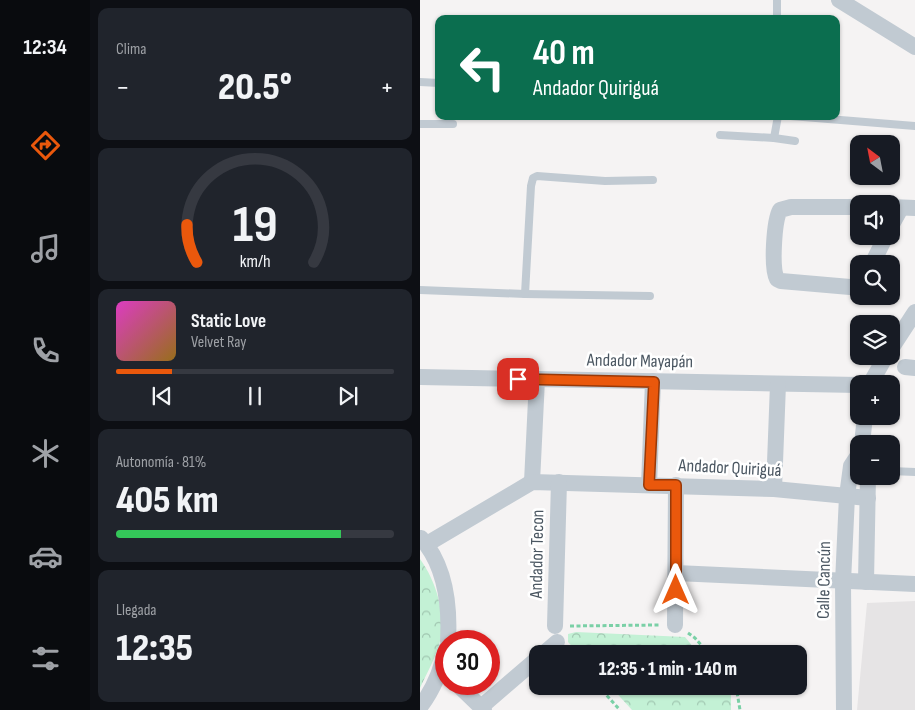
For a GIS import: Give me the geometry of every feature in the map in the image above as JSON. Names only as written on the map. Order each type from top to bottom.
[{"type":"street","points":[[839,0],[915,47]]},
{"type":"street","points":[[850,207],[791,206],[780,210],[776,221],[774,270],[777,279],[781,282],[850,287]]},
{"type":"street","points":[[900,335],[915,312]]},
{"type":"street","name":"Andador Mayapán","points":[[420,377],[850,385]]},
{"type":"street","points":[[448,630],[446,589],[438,565],[423,541],[532,482],[537,379]]},
{"type":"street","points":[[649,485],[654,382]]},
{"type":"street","points":[[774,489],[778,384]]},
{"type":"street","name":"Andador Quiriguá","points":[[532,482],[774,489],[868,498]]},
{"type":"street","name":"Andador Tecon","points":[[556,634],[559,482]]},
{"type":"street","points":[[676,485],[676,625]]},
{"type":"street","name":"Calle Cancún","points":[[844,710],[843,582],[847,496],[850,485]]},
{"type":"street","points":[[866,582],[868,485]]},
{"type":"street","points":[[676,573],[915,584]]},
{"type":"street","points":[[549,645],[556,634]]},
{"type":"street","points":[[468,695],[483,709],[529,666]]},
{"type":"street","points":[[420,707],[435,686]]},
{"type":"lane","points":[[776,0],[777,15]]},
{"type":"lane","points":[[420,82],[435,82]]},
{"type":"lane","points":[[774,138],[777,120]]},
{"type":"lane","points":[[840,120],[915,126]]},
{"type":"lane","points":[[420,124],[453,124]]},
{"type":"lane","points":[[720,135],[794,141]]},
{"type":"lane","points":[[525,294],[533,178],[537,176],[605,181],[653,180]]},
{"type":"lane","points":[[420,290],[650,296]]},
{"type":"lane","points":[[900,471],[915,472]]},
{"type":"path","points":[[556,634],[676,625],[695,638],[701,645]]},
{"type":"path","points":[[606,695],[620,710]]},
{"type":"path","points":[[738,695],[740,710]]},
{"type":"shaded area","points":[[915,601],[915,710],[857,710],[867,603]]},
{"type":"green space","points":[[420,559],[435,587],[441,609],[442,630],[435,630],[435,655],[420,688]]},
{"type":"green space","points":[[576,632],[685,637],[692,645],[571,645],[568,642],[568,634]]},
{"type":"green space","points":[[618,695],[731,695],[731,710],[632,710]]},
{"type":"route","points":[[518,379],[654,382],[649,485],[676,485],[676,590]]}]
